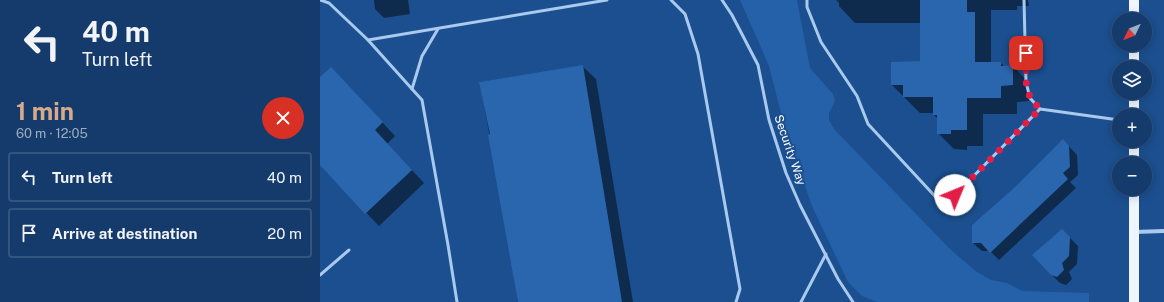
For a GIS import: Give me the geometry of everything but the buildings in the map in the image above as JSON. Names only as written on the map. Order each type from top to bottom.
[{"type":"main road","points":[[1134,0],[1134,12]]},
{"type":"main road","points":[[1134,196],[1134,302]]},
{"type":"street","points":[[1134,232],[1164,231]]},
{"type":"lane","points":[[320,0],[329,3],[368,40],[422,100],[457,302]]},
{"type":"lane","points":[[329,3],[332,0]]},
{"type":"lane","points":[[368,40],[607,0]]},
{"type":"lane","points":[[671,0],[685,14],[698,54],[740,289],[736,302]]},
{"type":"lane","name":"Security Way","points":[[722,0],[732,15],[758,65],[769,120],[786,172],[800,205],[852,302]]},
{"type":"lane","points":[[807,0],[807,7],[821,42],[857,96],[868,124],[944,206],[1040,109]]},
{"type":"lane","points":[[1024,0],[1026,82],[1030,98],[1040,109],[1112,119]]},
{"type":"lane","points":[[412,89],[422,56],[438,28]]},
{"type":"lane","points":[[320,275],[349,250]]},
{"type":"lane","points":[[801,302],[826,254]]},
{"type":"shaded area","points":[[740,0],[797,0],[810,68],[833,94],[835,101],[829,113],[829,120],[834,129],[951,250],[977,272],[991,280],[1007,283],[1022,291],[1089,293],[1089,302],[877,302],[862,296],[848,282],[812,206],[785,129],[769,66]]},
{"type":"route","points":[[955,195],[1040,109],[1030,98],[1026,82],[1026,53]]}]
